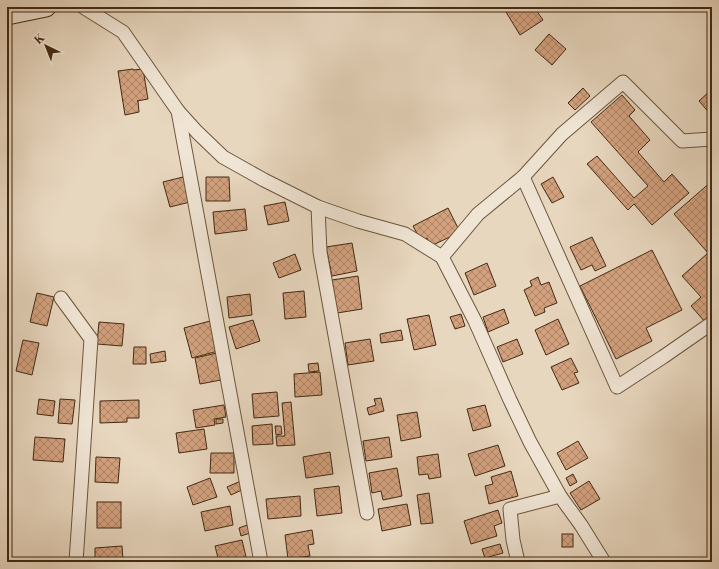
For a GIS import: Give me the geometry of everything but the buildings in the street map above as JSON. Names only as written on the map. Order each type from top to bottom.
[{"type":"street","points":[[7,15],[46,7]]},
{"type":"street","points":[[83,7],[124,32],[178,111],[223,157],[264,180],[318,207],[358,221],[405,234],[442,257],[475,321],[530,442],[560,496],[581,525],[604,562]]},
{"type":"street","points":[[442,257],[478,214],[523,177],[562,134],[623,82],[682,141],[712,139]]},
{"type":"street","points":[[178,111],[261,562]]},
{"type":"street","points":[[523,177],[617,387],[712,324]]},
{"type":"street","points":[[318,207],[320,252],[367,513]]},
{"type":"street","points":[[61,298],[91,339],[76,562]]},
{"type":"street","points":[[518,562],[510,508],[560,496]]}]
